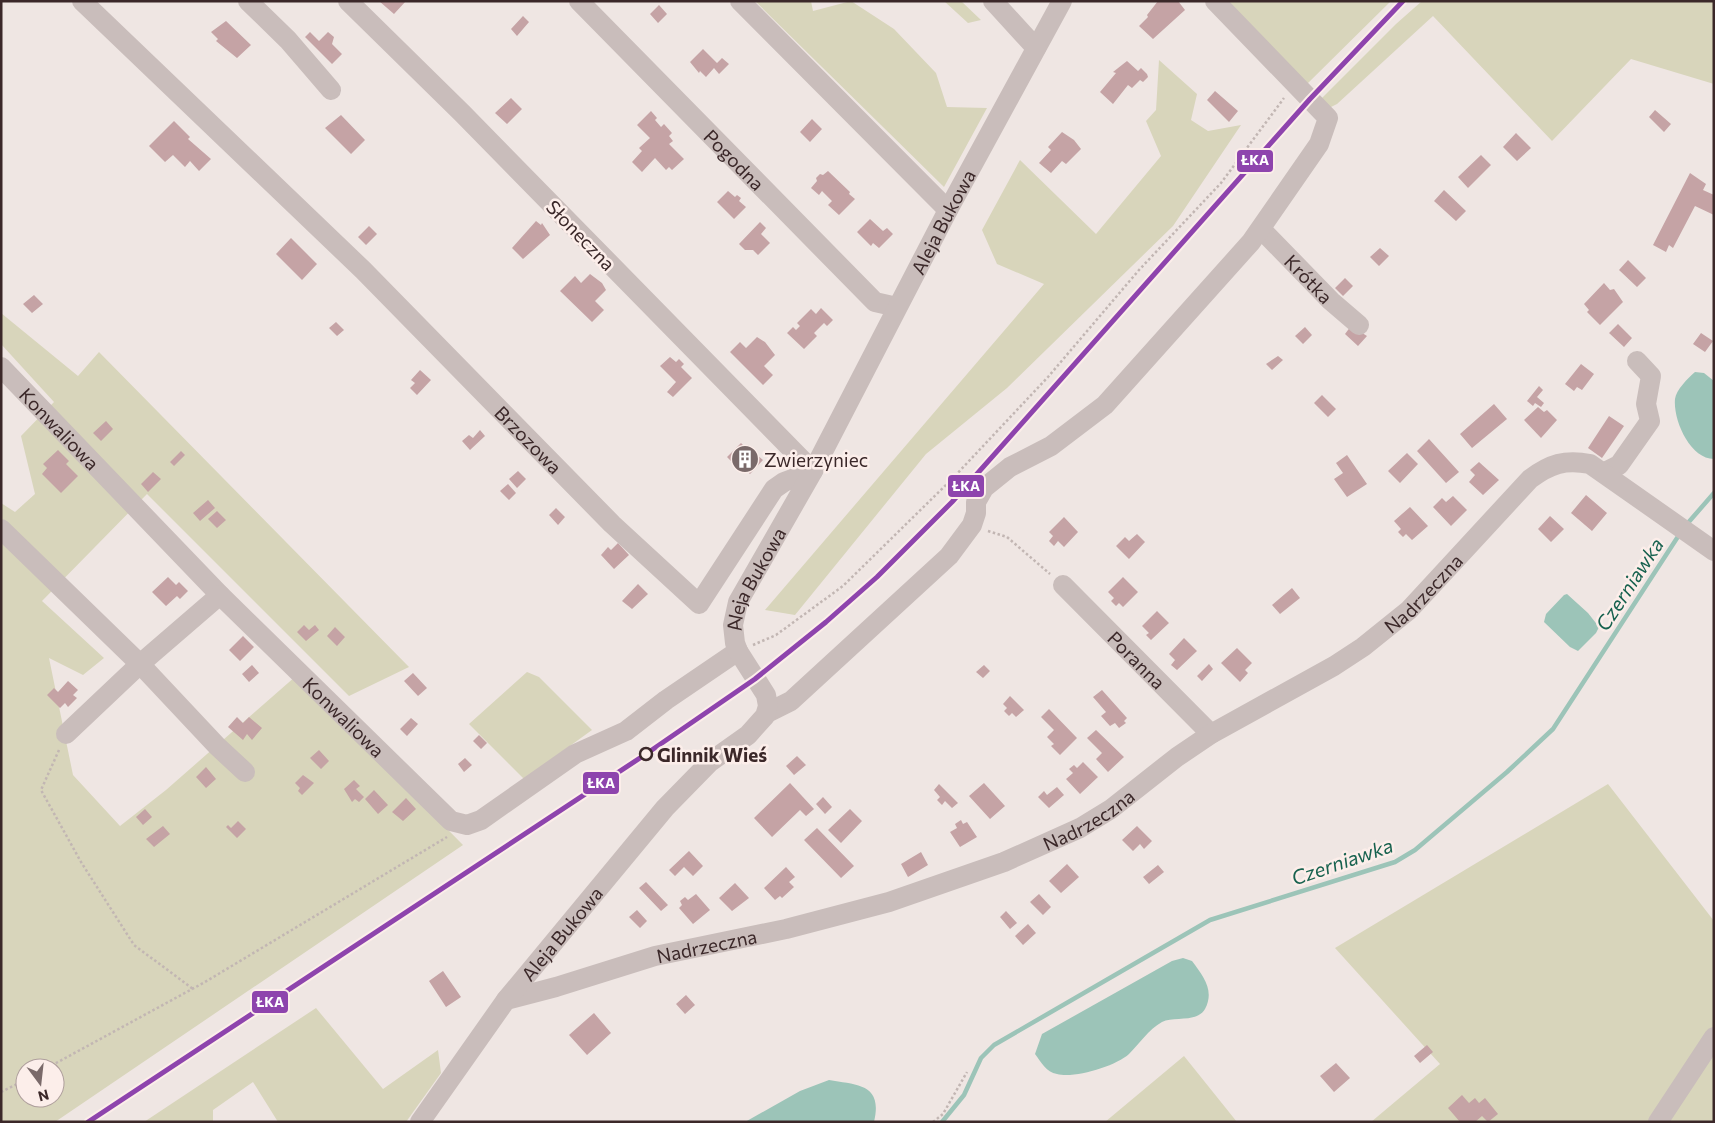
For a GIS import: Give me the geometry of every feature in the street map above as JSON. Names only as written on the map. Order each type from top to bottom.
[{"type":"street","name":"Brzozowa","points":[[82,1],[363,270],[612,524],[699,604],[774,489],[784,482],[813,470]]},
{"type":"street","points":[[248,1],[288,40],[331,90]]},
{"type":"street","name":"Słoneczna","points":[[348,1],[813,470]]},
{"type":"street","name":"Pogodna","points":[[579,1],[875,302],[898,307]]},
{"type":"street","points":[[740,1],[948,210]]},
{"type":"street","points":[[993,1],[1036,48]]},
{"type":"street","name":"Aleja Bukowa","points":[[420,1122],[506,1000],[682,790],[710,762],[758,726],[767,713],[766,695],[738,652],[733,625],[738,602],[813,470],[948,210],[1062,1]]},
{"type":"street","points":[[767,713],[791,701],[949,556],[972,525],[976,502],[984,488],[1010,467],[1051,446],[1099,410],[1208,292],[1261,229],[1319,144],[1328,118],[1215,1]]},
{"type":"street","name":"Krótka","points":[[1261,229],[1332,301],[1359,325]]},
{"type":"street","points":[[1637,361],[1651,376],[1646,404],[1650,420],[1619,465],[1605,472],[1669,521],[1713,550]]},
{"type":"street","name":"Konwaliowa","points":[[1,367],[220,595],[451,820],[467,825]]},
{"type":"street","name":"Nadrzeczna","points":[[506,1000],[556,987],[655,956],[842,916],[949,883],[1043,846],[1095,820],[1211,734],[1334,666],[1363,647],[1409,610],[1530,479],[1554,464],[1575,461],[1590,464],[1605,472]]},
{"type":"street","points":[[1,529],[140,664],[217,746],[245,772]]},
{"type":"street","name":"Poranna","points":[[1063,585],[1211,734]]},
{"type":"street","points":[[66,734],[140,664],[220,595]]},
{"type":"street","points":[[467,825],[495,811],[575,754],[626,731],[666,700],[738,652]]},
{"type":"street","points":[[1658,1122],[1714,1037]]},
{"type":"path","points":[[738,652],[776,635],[843,586],[953,478],[1048,378],[1139,270],[1221,183],[1282,102],[1292,81]]},
{"type":"path","points":[[972,525],[1007,537],[1063,585]]},
{"type":"path","points":[[66,734],[41,790],[81,862],[134,944],[193,989]]},
{"type":"path","points":[[65,1058],[193,989],[467,825]]},
{"type":"path","points":[[933,1122],[943,1114],[967,1072]]},
{"type":"path","points":[[1,1092],[15,1085]]},
{"type":"shaded area","points":[[755,1],[811,1],[813,11],[851,1],[894,29],[936,73],[947,107],[987,108],[944,187]]},
{"type":"shaded area","points":[[944,1],[961,1],[981,20],[968,23]]},
{"type":"shaded area","points":[[1225,1],[1391,1],[1306,85]]},
{"type":"shaded area","points":[[1422,1],[1714,1],[1714,84],[1631,59],[1552,141],[1433,16],[1337,104],[1329,108],[1321,99],[1396,24]]},
{"type":"shaded area","points":[[1159,60],[1197,94],[1191,120],[1208,131],[1241,125],[1173,226],[1007,388],[926,454],[795,615],[765,610],[1044,284],[997,264],[982,230],[1020,160],[1096,234],[1161,156],[1146,121],[1156,110]]},
{"type":"shaded area","points":[[1,313],[78,376],[99,352],[409,667],[349,696],[147,494],[42,601],[104,658],[83,675],[49,658],[73,775],[120,826],[166,790],[296,676],[463,845],[55,1122],[1,1122],[1,503],[15,512],[35,494],[21,436],[54,402],[1,344]]},
{"type":"shaded area","points":[[1695,372],[1704,373],[1714,381],[1714,459],[1705,457],[1691,446],[1680,427],[1675,408],[1675,399],[1678,392]]},
{"type":"shaded area","points":[[1567,594],[1588,613],[1599,627],[1596,633],[1578,651],[1570,647],[1544,622],[1546,614]]},
{"type":"shaded area","points":[[527,672],[539,677],[592,730],[524,779],[469,724]]},
{"type":"shaded area","points":[[1608,784],[1714,921],[1714,1122],[1371,1122],[1440,1064],[1335,948]]},
{"type":"shaded area","points":[[1183,958],[1192,961],[1208,989],[1208,1002],[1205,1009],[1197,1016],[1162,1022],[1152,1029],[1123,1059],[1084,1073],[1064,1075],[1053,1073],[1044,1066],[1035,1054],[1042,1034],[1172,961]]},
{"type":"shaded area","points":[[316,1008],[383,1089],[438,1050],[441,1073],[406,1122],[278,1122],[253,1082],[213,1110],[213,1122],[144,1122]]},
{"type":"shaded area","points":[[1184,1056],[1237,1122],[1105,1122]]},
{"type":"shaded area","points":[[829,1080],[858,1085],[871,1093],[875,1100],[876,1109],[874,1122],[745,1122],[800,1091]]},
{"type":"building","points":[[379,1],[406,1],[394,14]]},
{"type":"building","points":[[1158,1],[1178,1],[1185,10],[1153,39],[1139,26],[1148,17],[1147,15]]},
{"type":"building","points":[[659,5],[667,14],[658,23],[650,14]]},
{"type":"building","points":[[523,16],[529,22],[517,36],[511,29]]},
{"type":"building","points":[[226,21],[251,45],[237,58],[216,41],[218,39],[211,32]]},
{"type":"building","points":[[310,32],[319,41],[328,32],[334,37],[332,44],[342,54],[332,64],[305,37]]},
{"type":"building","points":[[703,49],[717,63],[722,58],[729,64],[719,74],[714,68],[706,77],[700,71],[699,73],[690,62]]},
{"type":"building","points":[[1127,61],[1138,71],[1141,68],[1148,77],[1143,82],[1140,80],[1132,88],[1128,85],[1113,104],[1100,92],[1116,73],[1113,72]]},
{"type":"building","points":[[1215,91],[1238,111],[1229,122],[1207,100]]},
{"type":"building","points":[[511,98],[522,109],[507,124],[495,113]]},
{"type":"building","points":[[1655,110],[1671,124],[1664,132],[1649,117]]},
{"type":"building","points":[[651,111],[661,127],[664,124],[672,133],[669,136],[673,141],[669,144],[684,159],[672,170],[669,167],[666,170],[655,158],[642,172],[632,162],[642,151],[639,148],[650,138],[637,125]]},
{"type":"building","points":[[341,115],[365,140],[351,154],[325,128]]},
{"type":"building","points":[[812,119],[822,129],[810,142],[800,132]]},
{"type":"building","points":[[174,121],[190,137],[188,139],[211,159],[199,171],[190,161],[185,167],[173,155],[165,162],[149,146]]},
{"type":"building","points":[[1062,132],[1074,140],[1081,149],[1066,164],[1062,161],[1051,173],[1039,163],[1051,150],[1048,147]]},
{"type":"building","points":[[1516,133],[1531,148],[1517,161],[1503,147]]},
{"type":"building","points":[[1481,155],[1491,165],[1468,188],[1458,177]]},
{"type":"building","points":[[828,171],[855,199],[839,215],[828,205],[832,201],[822,191],[819,195],[811,188],[820,174],[823,175]]},
{"type":"building","points":[[1690,173],[1706,184],[1703,190],[1714,195],[1714,215],[1695,206],[1673,248],[1669,245],[1666,252],[1653,245]]},
{"type":"building","points":[[1444,190],[1466,211],[1456,221],[1434,201]]},
{"type":"building","points":[[728,191],[735,197],[737,195],[741,198],[739,201],[746,207],[734,219],[717,202]]},
{"type":"building","points":[[870,219],[883,231],[887,228],[893,234],[879,248],[873,243],[871,246],[857,232]]},
{"type":"building","points":[[536,221],[541,225],[542,223],[550,235],[523,259],[512,248]]},
{"type":"building","points":[[760,222],[766,228],[761,234],[770,243],[758,255],[753,250],[745,250],[739,244]]},
{"type":"building","points":[[369,226],[377,234],[366,245],[358,237]]},
{"type":"building","points":[[291,238],[317,264],[302,280],[276,254]]},
{"type":"building","points":[[1380,248],[1389,256],[1379,266],[1370,257]]},
{"type":"building","points":[[1628,260],[1646,278],[1637,287],[1619,270]]},
{"type":"building","points":[[590,274],[602,283],[606,290],[595,301],[604,310],[592,322],[560,291],[575,276],[581,283]]},
{"type":"building","points":[[1345,278],[1353,286],[1343,296],[1335,288]]},
{"type":"building","points":[[1604,283],[1610,290],[1614,289],[1623,302],[1600,325],[1587,312],[1589,310],[1584,304]]},
{"type":"building","points":[[34,295],[43,304],[32,313],[23,304]]},
{"type":"building","points":[[821,308],[833,320],[827,326],[824,323],[814,333],[817,336],[804,349],[787,333],[793,327],[796,330],[800,326],[797,323],[811,309],[816,314]]},
{"type":"building","points":[[336,322],[344,330],[337,336],[329,328]]},
{"type":"building","points":[[1618,324],[1632,338],[1624,347],[1609,333]]},
{"type":"building","points":[[1351,326],[1367,336],[1358,346],[1345,334]]},
{"type":"building","points":[[1305,327],[1312,335],[1303,344],[1295,336]]},
{"type":"building","points":[[1701,333],[1713,341],[1705,352],[1693,344]]},
{"type":"building","points":[[757,337],[765,342],[775,355],[764,366],[773,375],[763,385],[730,352],[740,342],[746,348]]},
{"type":"building","points":[[1278,356],[1283,360],[1272,370],[1266,364]]},
{"type":"building","points":[[670,357],[676,362],[679,359],[684,364],[681,367],[692,378],[673,397],[667,392],[676,382],[660,366]]},
{"type":"building","points":[[1581,364],[1594,374],[1582,390],[1577,387],[1574,391],[1565,384]]},
{"type":"building","points":[[420,370],[431,380],[417,395],[410,388],[415,383],[411,380]]},
{"type":"building","points":[[1539,386],[1543,390],[1537,397],[1544,403],[1541,407],[1535,403],[1533,406],[1527,401]]},
{"type":"building","points":[[1322,395],[1336,409],[1328,417],[1314,403]]},
{"type":"building","points":[[1494,404],[1507,419],[1472,448],[1460,434]]},
{"type":"building","points":[[1538,407],[1544,412],[1547,410],[1557,420],[1541,438],[1524,420]]},
{"type":"building","points":[[1609,416],[1624,426],[1602,458],[1588,448]]},
{"type":"building","points":[[106,421],[113,429],[101,441],[93,433]]},
{"type":"building","points":[[480,430],[485,436],[470,450],[462,441],[469,435],[473,438]]},
{"type":"building","points":[[1429,439],[1459,472],[1446,483],[1417,451]]},
{"type":"building","name":"Zwierzyniec","points":[[741,443],[755,457],[757,455],[763,460],[750,474],[745,469],[742,472],[727,457]]},
{"type":"building","points":[[58,450],[69,461],[66,464],[78,476],[61,493],[42,474],[47,468],[43,464]]},
{"type":"building","points":[[181,451],[185,455],[174,466],[170,462]]},
{"type":"building","points":[[1407,453],[1418,464],[1400,483],[1388,471]]},
{"type":"building","points":[[1347,455],[1367,484],[1347,497],[1334,479],[1343,473],[1336,463]]},
{"type":"building","points":[[1479,462],[1499,480],[1483,495],[1469,482],[1475,475],[1470,470]]},
{"type":"building","points":[[518,471],[526,479],[517,488],[509,479]]},
{"type":"building","points":[[153,472],[161,479],[148,492],[141,484]]},
{"type":"building","points":[[508,484],[516,493],[509,500],[500,491]]},
{"type":"building","points":[[1586,495],[1607,513],[1592,531],[1571,513]]},
{"type":"building","points":[[1453,496],[1467,510],[1451,526],[1433,507],[1442,498],[1446,502]]},
{"type":"building","points":[[208,500],[215,508],[200,521],[193,513]]},
{"type":"building","points":[[1410,507],[1428,526],[1412,540],[1406,534],[1403,537],[1398,532],[1401,529],[1394,521]]},
{"type":"building","points":[[556,508],[565,517],[558,525],[549,515]]},
{"type":"building","points":[[217,511],[226,520],[217,528],[208,519]]},
{"type":"building","points":[[1550,516],[1564,529],[1551,542],[1538,529]]},
{"type":"building","points":[[1064,517],[1078,532],[1064,547],[1058,541],[1054,546],[1049,541],[1053,536],[1049,532]]},
{"type":"building","points":[[1137,534],[1145,542],[1129,559],[1116,546],[1125,537],[1129,541]]},
{"type":"building","points":[[618,543],[629,555],[614,569],[601,555],[608,547],[611,550]]},
{"type":"building","points":[[168,577],[176,585],[179,582],[188,591],[180,599],[177,596],[166,606],[152,592]]},
{"type":"building","points":[[1123,577],[1138,592],[1123,607],[1119,603],[1116,606],[1111,601],[1114,598],[1108,592]]},
{"type":"building","points":[[638,584],[648,594],[632,609],[622,601]]},
{"type":"building","points":[[1292,588],[1300,598],[1280,614],[1272,605]]},
{"type":"building","points":[[1157,611],[1169,623],[1151,640],[1146,635],[1149,633],[1142,626]]},
{"type":"building","points":[[304,625],[309,630],[315,625],[319,630],[306,641],[297,632]]},
{"type":"building","points":[[335,627],[345,637],[337,646],[327,636]]},
{"type":"building","points":[[243,636],[254,647],[240,661],[229,650]]},
{"type":"building","points":[[1184,638],[1197,651],[1177,670],[1171,665],[1175,660],[1169,654]]},
{"type":"building","points":[[1237,648],[1252,663],[1245,670],[1248,673],[1240,682],[1221,663]]},
{"type":"building","points":[[1209,664],[1213,669],[1202,681],[1197,676]]},
{"type":"building","points":[[252,665],[259,673],[249,682],[242,674]]},
{"type":"building","points":[[984,665],[990,671],[983,678],[976,672]]},
{"type":"building","points":[[413,673],[427,688],[418,696],[404,681]]},
{"type":"building","points":[[68,681],[78,690],[73,695],[77,698],[68,707],[65,703],[60,708],[47,695],[54,688],[58,692]]},
{"type":"building","points":[[1102,690],[1127,718],[1124,721],[1126,723],[1119,728],[1115,723],[1110,726],[1101,716],[1106,712],[1093,697]]},
{"type":"building","points":[[1010,696],[1024,710],[1016,717],[1012,713],[1009,716],[1004,711],[1007,708],[1003,704]]},
{"type":"building","points":[[1049,709],[1077,738],[1060,755],[1051,746],[1054,744],[1047,737],[1054,730],[1041,717]]},
{"type":"building","points":[[237,717],[243,723],[249,717],[262,728],[252,740],[247,734],[243,740],[228,727]]},
{"type":"building","points":[[411,718],[418,724],[407,736],[400,729]]},
{"type":"building","points":[[1096,730],[1124,757],[1108,772],[1096,759],[1102,753],[1087,738]]},
{"type":"building","points":[[479,735],[487,743],[481,749],[473,741]]},
{"type":"building","points":[[319,750],[329,761],[321,769],[310,758]]},
{"type":"building","points":[[797,756],[806,765],[794,775],[786,766]]},
{"type":"building","points":[[465,758],[472,765],[464,772],[458,764]]},
{"type":"building","points":[[1083,762],[1098,777],[1080,794],[1066,779],[1073,773],[1069,769],[1074,765],[1077,768]]},
{"type":"building","points":[[206,767],[216,779],[206,788],[196,777]]},
{"type":"building","points":[[303,775],[314,783],[302,795],[298,791],[300,788],[295,783]]},
{"type":"building","points":[[354,780],[360,786],[356,789],[364,797],[359,802],[355,799],[352,802],[344,789]]},
{"type":"building","points":[[790,783],[814,809],[806,816],[800,810],[772,837],[754,818]]},
{"type":"building","points":[[984,783],[1005,806],[990,819],[969,796]]},
{"type":"building","points":[[939,784],[958,803],[952,808],[945,801],[942,805],[937,800],[940,797],[934,790]]},
{"type":"building","points":[[1057,787],[1064,795],[1049,808],[1038,797],[1044,791],[1047,795]]},
{"type":"building","points":[[374,790],[388,805],[378,814],[365,799]]},
{"type":"building","points":[[823,797],[832,807],[825,814],[816,804]]},
{"type":"building","points":[[406,798],[416,809],[403,821],[392,812]]},
{"type":"building","points":[[145,809],[152,817],[143,825],[136,817]]},
{"type":"building","points":[[850,809],[862,821],[841,843],[828,830]]},
{"type":"building","points":[[961,820],[963,824],[967,822],[977,837],[960,847],[950,832],[957,828],[955,824]]},
{"type":"building","points":[[238,821],[246,829],[237,838],[226,827],[228,825],[231,828]]},
{"type":"building","points":[[163,826],[170,834],[154,847],[146,839]]},
{"type":"building","points":[[1137,826],[1152,841],[1144,849],[1140,844],[1133,851],[1122,840]]},
{"type":"building","points":[[817,828],[854,866],[841,878],[804,840]]},
{"type":"building","points":[[689,851],[703,866],[693,876],[684,867],[675,876],[669,870]]},
{"type":"building","points":[[921,852],[928,865],[908,877],[901,864]]},
{"type":"building","points":[[1067,864],[1079,877],[1061,893],[1049,881]]},
{"type":"building","points":[[1158,865],[1164,872],[1149,884],[1143,877]]},
{"type":"building","points":[[786,867],[795,877],[789,882],[794,887],[782,898],[780,896],[775,900],[764,888]]},
{"type":"building","points":[[646,882],[668,905],[661,911],[639,888]]},
{"type":"building","points":[[735,883],[749,898],[732,911],[719,898]]},
{"type":"building","points":[[696,894],[710,910],[693,924],[679,908],[682,905],[680,901],[685,897],[688,900]]},
{"type":"building","points":[[1039,894],[1051,907],[1043,915],[1030,902]]},
{"type":"building","points":[[637,910],[647,921],[640,928],[629,917]]},
{"type":"building","points":[[1006,911],[1017,923],[1010,929],[1000,917]]},
{"type":"building","points":[[1028,924],[1036,933],[1023,945],[1015,936]]},
{"type":"building","points":[[443,971],[461,997],[446,1007],[429,981]]},
{"type":"building","points":[[686,995],[695,1005],[685,1014],[676,1004]]},
{"type":"building","points":[[594,1013],[611,1033],[587,1055],[569,1035]]},
{"type":"building","points":[[1427,1045],[1433,1052],[1420,1063],[1414,1056]]},
{"type":"building","points":[[1336,1063],[1350,1078],[1334,1092],[1320,1076]]},
{"type":"building","points":[[1462,1095],[1469,1103],[1475,1098],[1479,1103],[1485,1098],[1498,1114],[1488,1122],[1482,1116],[1475,1122],[1460,1122],[1448,1108]]},
{"type":"waterway","name":"Czerniawka","points":[[1687,524],[1714,493]]},
{"type":"waterway","name":"Czerniawka","points":[[942,1122],[964,1095],[981,1058],[994,1045],[1210,920],[1395,862],[1415,850],[1507,772],[1553,729],[1679,535]]},
{"type":"transit line","name":"ŁKA","points":[[88,1122],[646,754],[755,679],[826,622],[877,577],[952,502],[1310,99],[1403,1]]},
{"type":"place","name":"Zwierzyniec","points":[[745,459]]},
{"type":"place","name":"Glinnik Wieś","points":[[646,754]]}]
